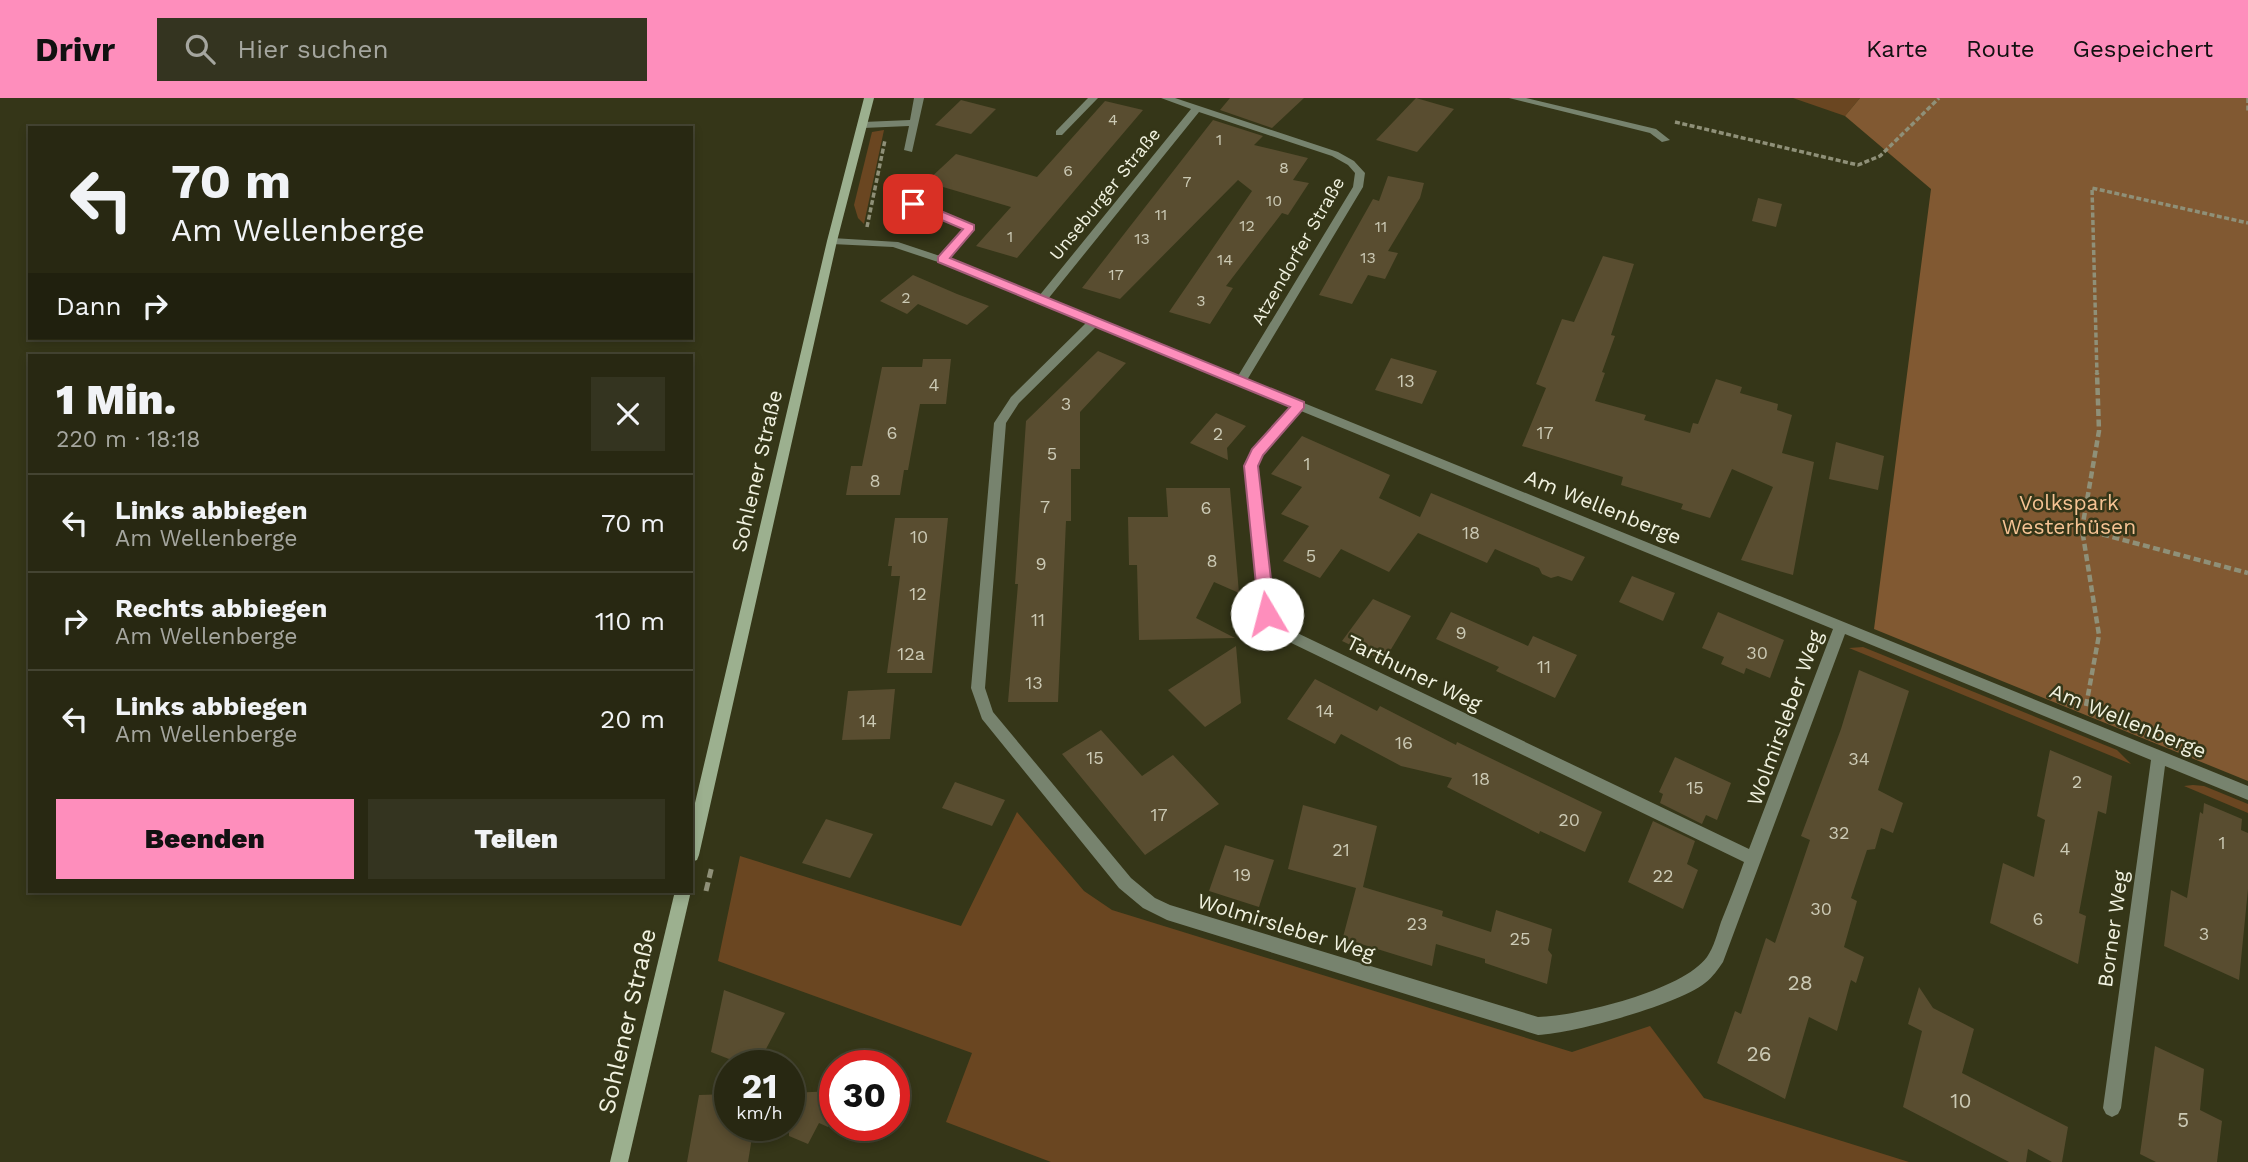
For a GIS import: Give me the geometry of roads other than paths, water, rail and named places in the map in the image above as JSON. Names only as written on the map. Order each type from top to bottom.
[{"type":"street","name":"Sohlener Straße","points":[[693,846],[832,241],[869,98]]},
{"type":"street","points":[[909,150],[919,98]]},
{"type":"street","name":"Atzendorfer Straße","points":[[1166,98],[1340,156],[1354,165],[1360,176],[1358,187],[1241,382]]},
{"type":"street","points":[[1514,98],[1653,131],[1665,140]]},
{"type":"street","points":[[1059,133],[1087,99]]},
{"type":"street","name":"Unseburger Straße","points":[[1041,301],[1197,108]]},
{"type":"street","points":[[863,125],[914,123]]},
{"type":"street","points":[[913,204],[970,228],[942,260]]},
{"type":"street","name":"Am Wellenberge","points":[[832,241],[894,244],[942,260],[2248,793]]},
{"type":"street","name":"Wolmirsleber Weg","points":[[1094,322],[1016,400],[1000,423],[978,688],[987,715],[1134,891],[1167,912],[1545,1027],[1569,1024],[1687,985],[1700,976],[1717,956],[1841,626]]},
{"type":"street","name":"Tarthuner Weg","points":[[1299,405],[1257,453],[1251,468],[1265,606],[1274,625],[1286,634],[1755,859]]},
{"type":"street","name":"Borner Weg","points":[[2112,1108],[2159,756]]},
{"type":"street","name":"Sohlener Straße","points":[[619,1162],[683,893]]},
{"type":"park label","name":"Volkspark Westerhüsen","points":[[2069,515]]}]
